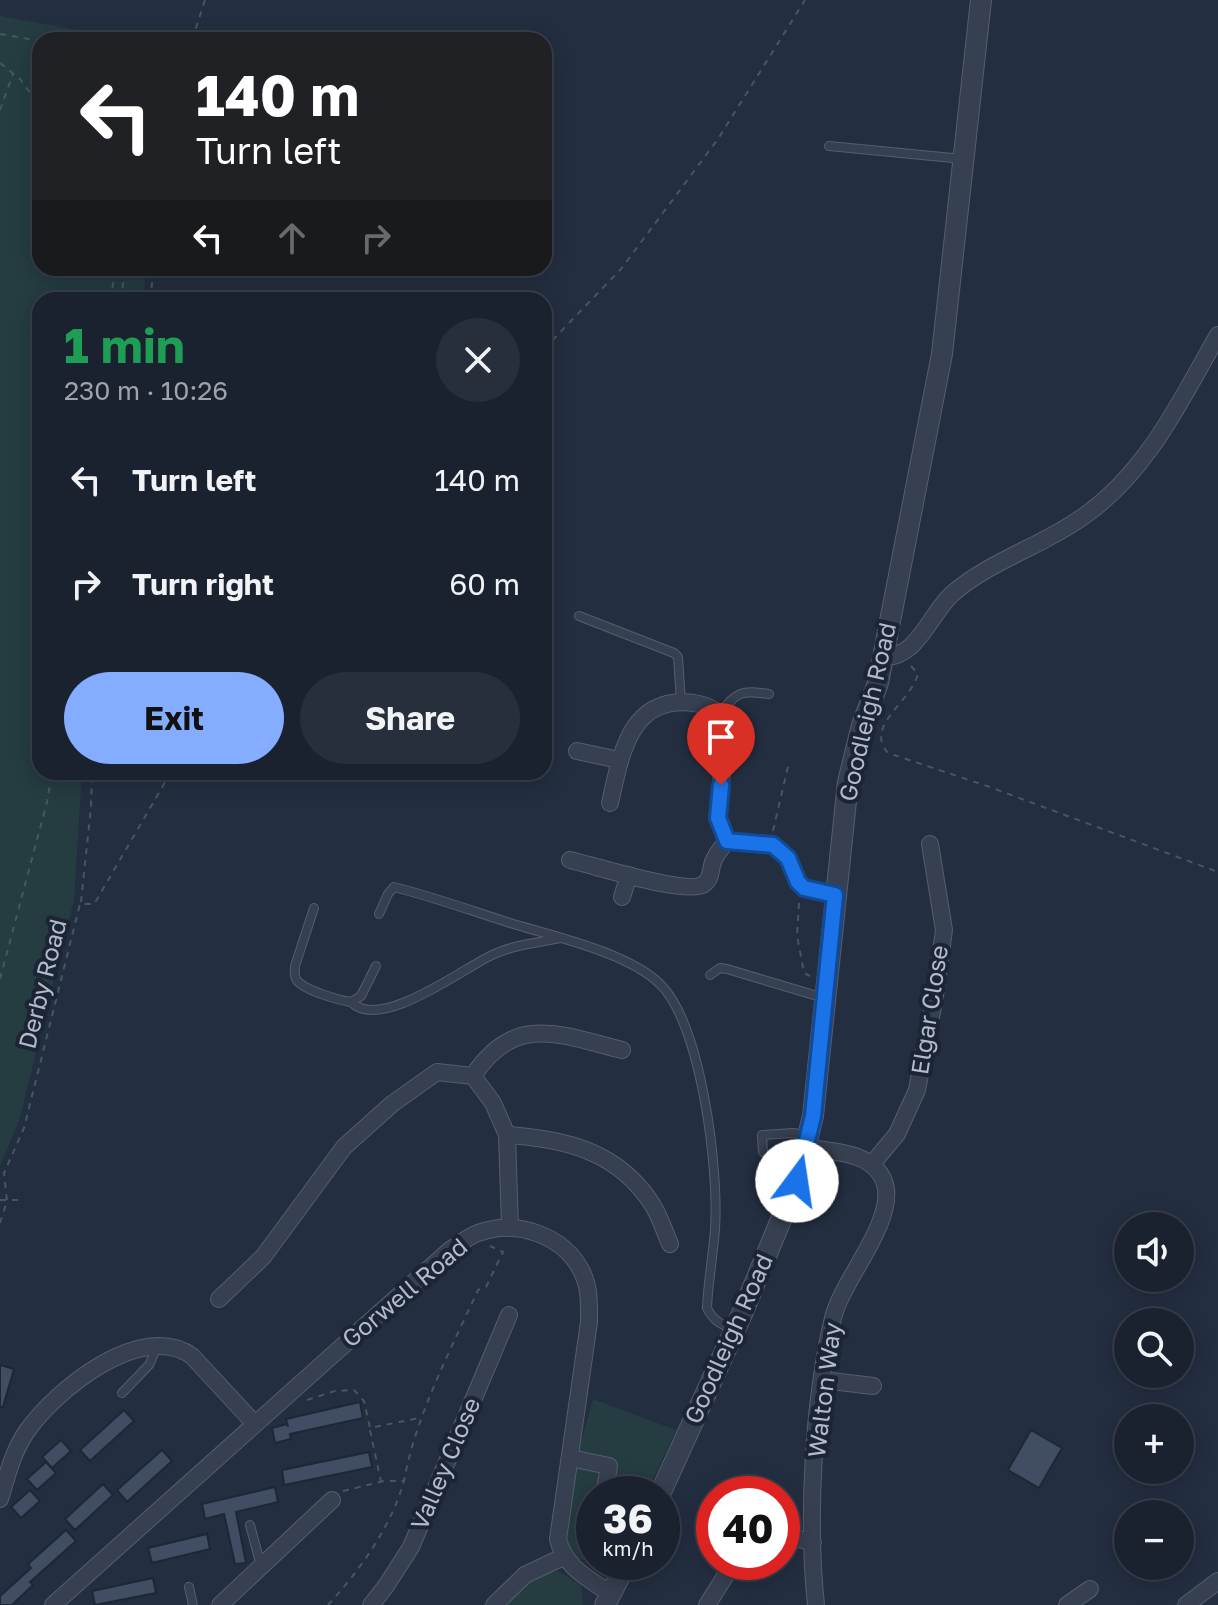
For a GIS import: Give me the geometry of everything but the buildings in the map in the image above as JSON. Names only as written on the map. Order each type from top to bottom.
[{"type":"street","name":"Goodleigh Road","points":[[668,1476],[735,1330],[797,1181],[813,1116],[848,782],[862,725],[888,657],[942,354],[981,0]]},
{"type":"street","points":[[888,657],[904,653],[950,595],[971,579],[1059,532],[1112,495],[1156,444],[1218,335]]},
{"type":"street","points":[[610,803],[628,735],[644,718],[662,705],[681,702],[707,705],[720,714],[726,727],[718,818],[727,841]]},
{"type":"street","points":[[577,751],[619,760]]},
{"type":"street","points":[[727,841],[770,845],[788,858],[802,886],[835,895]]},
{"type":"street","points":[[570,860],[694,889],[711,876],[713,862],[727,841]]},
{"type":"street","name":"Elgar Close","points":[[872,1164],[897,1134],[917,1090],[935,996],[944,930],[930,844]]},
{"type":"street","points":[[622,897],[629,875]]},
{"type":"street","points":[[473,1076],[486,1057],[517,1036],[548,1031],[622,1050]]},
{"type":"street","points":[[219,1299],[263,1257],[344,1147],[392,1104],[437,1072],[473,1076],[493,1103],[507,1135],[510,1227],[533,1231],[556,1243],[571,1255],[583,1273],[589,1295],[589,1322],[558,1539],[563,1557],[608,1600],[618,1580]]},
{"type":"street","points":[[507,1135],[563,1141],[614,1165],[652,1204],[670,1244]]},
{"type":"street","points":[[806,1142],[851,1154],[872,1164]]},
{"type":"street","name":"Walton Way","points":[[816,1605],[813,1542],[816,1438],[823,1380],[834,1315],[880,1222],[884,1205],[886,1188],[872,1164]]},
{"type":"street","name":"Gorwell Road","points":[[53,1605],[451,1249],[477,1233],[510,1227]]},
{"type":"street","name":"Valley Close","points":[[371,1605],[411,1547],[509,1315]]},
{"type":"street","points":[[0,1499],[25,1434],[49,1406],[92,1370],[132,1350],[180,1348],[192,1356],[254,1423]]},
{"type":"street","points":[[823,1380],[873,1386]]},
{"type":"street","points":[[570,1458],[609,1466],[607,1476]]},
{"type":"street","points":[[220,1605],[332,1500]]},
{"type":"street","points":[[800,1539],[813,1542]]},
{"type":"street","points":[[494,1605],[525,1575],[563,1557]]},
{"type":"street","points":[[707,1605],[723,1580]]},
{"type":"street","points":[[1186,1605],[1218,1581]]},
{"type":"street","points":[[1067,1605],[1090,1589]]},
{"type":"lane","points":[[829,146],[963,159]]},
{"type":"lane","points":[[579,616],[674,653],[678,657],[681,702]]},
{"type":"lane","points":[[720,714],[739,693],[769,694]]},
{"type":"lane","points":[[379,914],[394,887],[561,938],[618,959],[646,973],[667,993],[681,1018],[705,1094],[709,1117],[715,1228],[707,1308],[718,1323],[735,1330]]},
{"type":"lane","points":[[314,908],[295,966],[296,980],[363,1010],[390,1009],[494,954],[561,938]]},
{"type":"lane","points":[[351,1002],[361,996],[376,966]]},
{"type":"lane","points":[[710,975],[720,968],[825,990]]},
{"type":"lane","points":[[762,1123],[763,1152]]},
{"type":"lane","points":[[762,1135],[793,1133],[806,1142]]},
{"type":"lane","points":[[122,1393],[149,1365],[157,1347]]},
{"type":"lane","points":[[250,1525],[261,1566]]},
{"type":"lane","points":[[189,1587],[193,1605]]},
{"type":"path","points":[[195,32],[205,0]]},
{"type":"path","points":[[552,341],[621,269],[718,139],[805,0]]},
{"type":"path","points":[[0,34],[32,40]]},
{"type":"path","points":[[0,63],[14,73],[32,96]]},
{"type":"path","points":[[0,110],[14,73]]},
{"type":"path","points":[[888,657],[906,663],[918,674],[912,690],[886,722],[879,736],[888,753],[1001,791],[1218,872]]},
{"type":"path","points":[[770,845],[789,762]]},
{"type":"path","points":[[0,979],[51,780]]},
{"type":"path","points":[[80,904],[91,780]]},
{"type":"path","name":"Derby Road","points":[[0,1223],[7,1201],[4,1173],[24,1128],[80,904],[94,904],[166,780]]},
{"type":"path","points":[[802,886],[798,947],[804,973],[825,990]]},
{"type":"path","points":[[0,1200],[19,1200]]},
{"type":"path","points":[[328,1605],[385,1528],[404,1481],[422,1418],[478,1290],[486,1287],[503,1252],[471,1237]]},
{"type":"path","points":[[301,1402],[335,1391],[354,1390],[364,1401],[381,1482]]},
{"type":"path","points":[[370,1428],[422,1418]]},
{"type":"path","points":[[332,1500],[347,1489],[404,1481]]},
{"type":"green space","points":[[0,16],[88,32],[32,32],[32,276],[145,276],[144,292],[32,292],[32,780],[82,780],[74,900],[19,1121],[0,1166]]},
{"type":"green space","points":[[593,1399],[676,1430],[654,1476],[576,1476],[576,1557],[569,1545],[566,1528],[574,1471]]},
{"type":"green space","points":[[558,1571],[581,1585],[583,1605],[501,1605],[527,1584]]},
{"type":"route","points":[[721,785],[718,818],[727,841],[773,845],[788,858],[793,873],[804,888],[835,895],[813,1116],[797,1181]]}]
